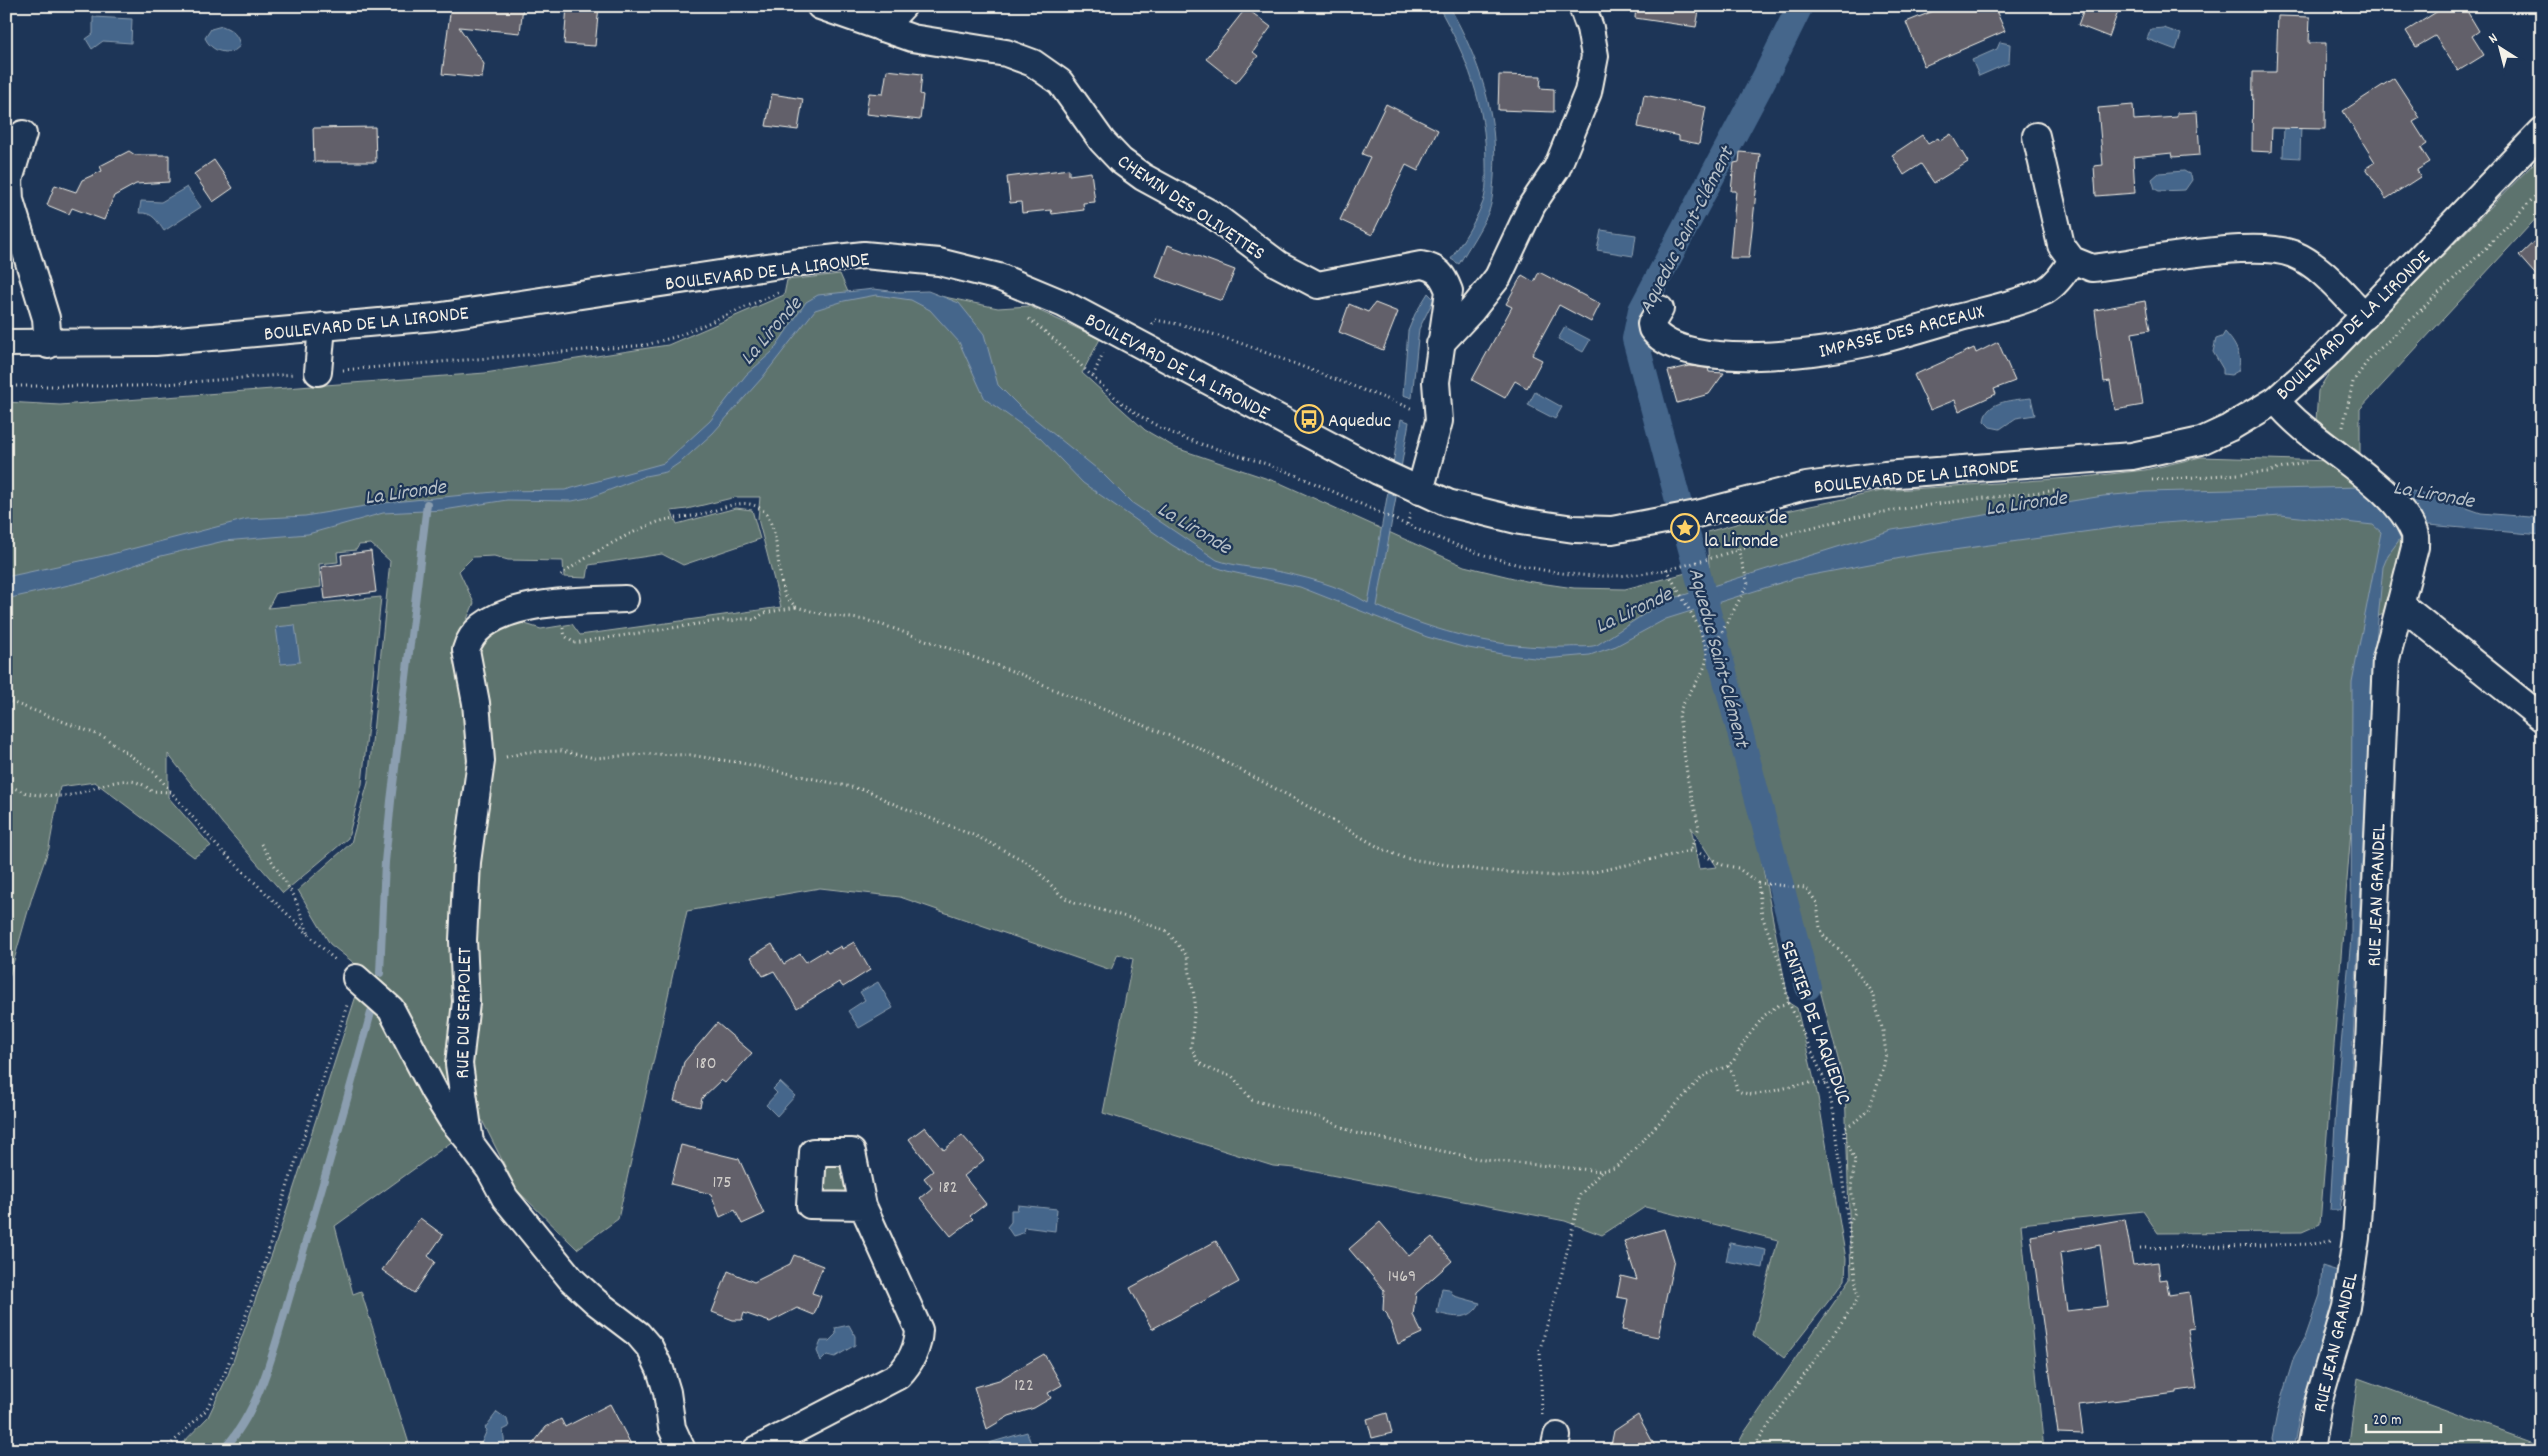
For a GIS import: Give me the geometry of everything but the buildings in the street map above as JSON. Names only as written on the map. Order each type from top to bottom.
[{"type":"street","name":"CHEMIN DES OLIVETTES","points":[[820,6],[912,38],[1006,53],[1033,63],[1060,82],[1102,142],[1121,161],[1143,177],[1213,215],[1278,264],[1318,285],[1421,265],[1434,268],[1444,278],[1448,291],[1436,382],[1439,421],[1420,491]]},
{"type":"street","points":[[882,28],[903,6]]},
{"type":"street","points":[[1440,344],[1472,310],[1498,277],[1532,205],[1561,159],[1588,92],[1595,56],[1590,28],[1582,6]]},
{"type":"street","name":"BOULEVARD DE LA LIRONDE","points":[[6,343],[48,345],[155,342],[435,317],[783,264],[864,256],[938,262],[999,277],[1064,304],[1378,471],[1448,503],[1520,521],[1574,529],[1612,530],[1697,514],[1806,486],[1885,475],[2132,456],[2201,441],[2229,428],[2276,400],[2326,355],[2542,132]]},
{"type":"street","points":[[22,134],[9,180],[10,200],[46,318],[48,345]]},
{"type":"street","points":[[2036,136],[2060,245],[2072,260],[2092,268],[2228,250],[2275,250],[2293,253],[2309,262],[2365,316]]},
{"type":"street","name":"IMPASSE DES ARCEAUX","points":[[1660,309],[1651,324],[1652,329],[1667,342],[1687,350],[1733,355],[1806,353],[1875,341],[2015,301],[2046,290],[2062,276],[2072,260]]},
{"type":"street","points":[[318,372],[322,326]]},
{"type":"street","name":"RUE JEAN GRANDEL","points":[[2276,400],[2283,410],[2330,450],[2366,477],[2399,509],[2415,533],[2415,547],[2386,659],[2369,1044],[2356,1238],[2346,1307],[2318,1403],[2310,1450]]},
{"type":"street","name":"RUE DU SERPOLET","points":[[625,599],[544,604],[515,610],[478,628],[468,643],[466,650],[476,703],[481,761],[467,862],[463,940],[466,1002],[459,1064],[470,1143],[490,1170],[506,1198],[571,1279],[638,1334],[650,1348],[667,1392],[672,1428],[682,1450]]},
{"type":"street","points":[[2400,604],[2542,718]]},
{"type":"street","points":[[356,978],[391,1009],[452,1120],[470,1143]]},
{"type":"street","points":[[756,1450],[898,1376],[907,1367],[914,1355],[919,1342],[919,1330],[863,1206]]},
{"type":"path","points":[[2146,481],[2268,472],[2300,465],[2330,450],[2338,443],[2353,382],[2369,359],[2479,255],[2542,189]]},
{"type":"path","points":[[6,386],[139,386],[646,345],[678,336],[781,292]]},
{"type":"path","points":[[1024,316],[1042,329],[1106,389],[1139,416],[1167,432],[1196,444],[1278,468],[1477,554],[1519,566],[1590,576],[1634,575],[1666,569],[1845,519],[2064,489]]},
{"type":"path","points":[[1139,343],[1155,320],[1188,326],[1244,344],[1409,407],[1439,421]]},
{"type":"path","points":[[796,607],[785,596],[781,583],[771,524],[758,507],[743,504],[729,506],[705,514],[663,520],[590,555],[562,574],[544,604],[559,612],[566,636],[574,643],[724,620],[730,622],[749,618],[754,620],[764,613],[796,607],[822,614],[866,620],[1023,675],[1055,690],[1195,746],[1295,799],[1380,848],[1404,858],[1479,870],[1556,876],[1598,872],[1692,849],[1699,827],[1688,781],[1679,715],[1681,706],[1706,664],[1706,647],[1699,627],[1666,569]]},
{"type":"path","points":[[1706,647],[1717,641],[1748,584],[1738,549]]},
{"type":"path","points":[[6,700],[104,737],[155,773],[217,846],[310,938],[356,978],[283,1200],[264,1265],[225,1373],[206,1410],[164,1450]]},
{"type":"path","points":[[481,761],[527,752],[561,751],[595,758],[646,754],[690,755],[741,762],[869,791],[889,802],[978,837],[1023,860],[1033,867],[1063,897],[1075,903],[1130,918],[1167,931],[1187,956],[1195,1002],[1191,1046],[1199,1062],[1213,1071],[1232,1076],[1252,1100],[1324,1119],[1355,1133],[1484,1160],[1602,1171],[1614,1168],[1622,1162],[1703,1076],[1716,1069],[1728,1066],[1734,1060],[1746,1039],[1765,1014],[1776,1006],[1789,1003]]},
{"type":"path","points":[[6,786],[29,794],[61,796],[77,794],[114,781],[144,784],[151,792],[172,792]]},
{"type":"path","points":[[261,844],[294,896],[310,938]]},
{"type":"path","points":[[1692,849],[1722,865],[1738,868],[1758,883],[1806,888],[1817,903],[1820,928],[1824,936],[1846,957],[1857,976],[1867,985],[1880,1017],[1886,1054],[1883,1069],[1868,1108],[1859,1119],[1845,1128],[1845,1138],[1855,1160],[1851,1188],[1854,1212],[1847,1226]]},
{"type":"path","name":"SENTIER DE L'AQUEDUC","points":[[1751,1450],[1858,1299],[1847,1226],[1834,1114],[1827,1085],[1789,1003],[1780,960],[1762,916],[1758,883]]},
{"type":"path","points":[[1728,1066],[1733,1073],[1737,1090],[1742,1094],[1775,1092],[1812,1082],[1827,1085]]},
{"type":"path","points":[[1556,1443],[1540,1413],[1540,1349],[1562,1272],[1580,1195],[1602,1171]]},
{"type":"path","points":[[2140,1248],[2314,1244],[2356,1238]]},
{"type":"green space","points":[[2542,155],[2542,212],[2360,409],[2360,463],[2316,421],[2318,391],[2332,368]]},
{"type":"green space","points":[[840,274],[848,292],[920,292],[998,308],[1029,306],[1100,339],[1082,373],[1145,430],[1176,448],[1280,483],[1464,566],[1526,581],[1574,588],[1625,589],[1709,567],[1707,532],[1772,514],[1882,491],[2084,477],[2145,470],[2201,457],[2331,461],[2358,478],[2405,535],[2391,610],[2373,619],[2355,779],[2320,1224],[2302,1232],[2158,1233],[2143,1211],[2021,1224],[2044,1450],[1735,1450],[1744,1433],[1851,1278],[1845,1086],[1786,858],[1762,863],[1789,1003],[1797,1008],[1818,1097],[1846,1259],[1845,1280],[1784,1358],[1753,1335],[1778,1240],[1645,1207],[1602,1235],[1565,1221],[1295,1168],[1273,1166],[1103,1113],[1133,959],[1118,954],[1111,970],[900,897],[820,888],[687,911],[618,1219],[577,1249],[517,1190],[482,1120],[335,1226],[353,1294],[361,1291],[411,1450],[176,1450],[208,1417],[228,1375],[277,1240],[364,971],[330,944],[298,890],[351,843],[368,783],[390,561],[371,544],[359,545],[356,550],[337,552],[338,562],[319,564],[321,587],[276,593],[268,608],[381,597],[362,784],[348,838],[283,893],[222,823],[168,754],[168,797],[211,846],[194,857],[95,782],[60,787],[49,848],[32,897],[6,988],[6,402],[60,405],[485,373],[668,345],[784,295],[787,280]],"holes":[[[736,497],[760,497],[758,519],[781,607],[580,635],[572,624],[541,629],[519,622],[499,630],[459,638],[474,603],[459,571],[473,557],[494,556],[508,560],[563,561],[564,577],[587,578],[589,565],[662,554],[683,565],[760,539],[752,510],[736,508],[677,524],[671,511]],[[1691,827],[1717,867],[1699,869]]]},
{"type":"green space","points":[[842,1162],[848,1192],[820,1193],[825,1164]]},
{"type":"green space","points":[[2358,1378],[2542,1445],[2542,1450],[2348,1450]]},
{"type":"water","points":[[1438,6],[1449,6],[1478,67],[1490,110],[1495,154],[1493,194],[1489,211],[1459,264],[1451,259],[1473,224],[1484,198],[1486,188],[1485,142],[1483,122],[1473,82],[1458,44]]},
{"type":"water","points":[[93,17],[132,19],[131,43],[103,41],[92,49],[86,39],[93,34]]},
{"type":"water","points":[[222,26],[232,31],[238,39],[240,46],[234,51],[225,52],[217,50],[210,46],[205,38],[211,29]]},
{"type":"water","points":[[2164,28],[2181,34],[2176,50],[2147,39],[2151,29]]},
{"type":"water","points":[[2000,42],[2010,44],[2009,63],[1979,76],[1972,60],[1997,49]]},
{"type":"water","points":[[2284,125],[2301,125],[2300,158],[2283,157]]},
{"type":"water","points":[[2184,171],[2191,175],[2192,180],[2185,190],[2159,191],[2155,189],[2152,179],[2159,173]]},
{"type":"water","points":[[187,187],[201,207],[164,231],[151,216],[139,213],[141,201],[161,202]]},
{"type":"water","points":[[1601,230],[1636,235],[1633,256],[1597,250]]},
{"type":"water","points":[[874,289],[898,292],[928,291],[959,303],[984,334],[998,385],[1020,407],[1101,472],[1131,502],[1217,560],[1308,578],[1345,591],[1368,603],[1401,419],[1409,422],[1377,606],[1423,624],[1494,642],[1542,647],[1593,646],[1671,599],[1892,530],[2103,496],[2146,492],[2361,487],[2403,489],[2430,495],[2481,513],[2542,518],[2542,535],[2428,525],[2400,527],[2403,535],[2388,555],[2383,567],[2370,706],[2347,1160],[2340,1210],[2330,1210],[2337,1089],[2351,938],[2352,682],[2381,532],[2373,525],[2281,515],[2134,525],[1917,555],[1796,578],[1666,619],[1616,646],[1590,655],[1544,659],[1507,655],[1463,647],[1427,637],[1300,587],[1227,571],[1201,562],[1172,545],[1083,483],[1040,438],[985,399],[959,342],[930,310],[911,300],[876,295],[844,301],[815,310],[762,378],[713,433],[682,461],[666,472],[645,476],[592,497],[572,501],[507,500],[444,510],[383,513],[308,534],[224,541],[157,557],[96,579],[6,599],[6,577],[108,555],[247,519],[305,516],[383,503],[504,491],[565,490],[664,463],[710,421],[746,375],[772,352],[806,302],[818,295]]},
{"type":"water","points":[[1428,293],[1434,299],[1419,329],[1412,398],[1403,395],[1408,331],[1415,314]]},
{"type":"water","points":[[1565,327],[1590,340],[1583,352],[1558,339]]},
{"type":"water","points":[[2225,332],[2235,345],[2239,355],[2238,371],[2231,375],[2223,374],[2223,369],[2213,352],[2216,339],[2222,337]]},
{"type":"water","points":[[1535,392],[1562,407],[1555,419],[1528,405]]},
{"type":"water","points":[[2031,398],[2035,415],[2016,418],[2000,429],[1990,427],[1984,421],[1990,409],[2002,402]]},
{"type":"water","points":[[295,625],[300,662],[281,664],[276,627]]},
{"type":"water","points":[[878,982],[893,1008],[859,1028],[848,1011],[865,1000],[860,992]]},
{"type":"water","points":[[780,1082],[795,1096],[777,1116],[766,1105],[777,1093],[773,1089]]},
{"type":"water","points":[[1018,1205],[1057,1209],[1055,1231],[1024,1227],[1023,1233],[1013,1236],[1007,1227],[1011,1222],[1011,1210],[1017,1210]]},
{"type":"water","points":[[1730,1243],[1766,1250],[1763,1268],[1726,1261]]},
{"type":"water","points":[[2322,1266],[2338,1271],[2335,1297],[2313,1376],[2300,1412],[2293,1450],[2276,1449],[2272,1439],[2278,1409],[2294,1357],[2305,1338],[2320,1295]]},
{"type":"water","points":[[1442,1288],[1449,1289],[1454,1296],[1480,1303],[1476,1309],[1466,1316],[1455,1317],[1437,1313]]},
{"type":"water","points":[[849,1325],[855,1336],[855,1345],[835,1357],[827,1355],[821,1361],[817,1351],[821,1341],[829,1341],[836,1334],[835,1328]]},
{"type":"water","points":[[497,1412],[507,1419],[509,1427],[503,1430],[505,1447],[502,1450],[482,1450],[480,1446],[487,1430],[485,1428]]},
{"type":"water","points":[[1027,1432],[1033,1450],[992,1450],[989,1443]]},
{"type":"waterway","name":"Aqueduc Saint-Clément","points":[[1800,6],[1766,75],[1641,310],[1635,339],[1808,987]]},
{"type":"waterway","name":"La Lironde","points":[[380,973],[385,862],[391,801],[427,504]]},
{"type":"waterway","points":[[223,1450],[248,1415],[266,1375],[323,1186],[372,1009]]},
{"type":"place","name":"Aqueduc","points":[[1309,419]]},
{"type":"place","name":"Arceaux de la Lironde","points":[[1685,528]]}]
